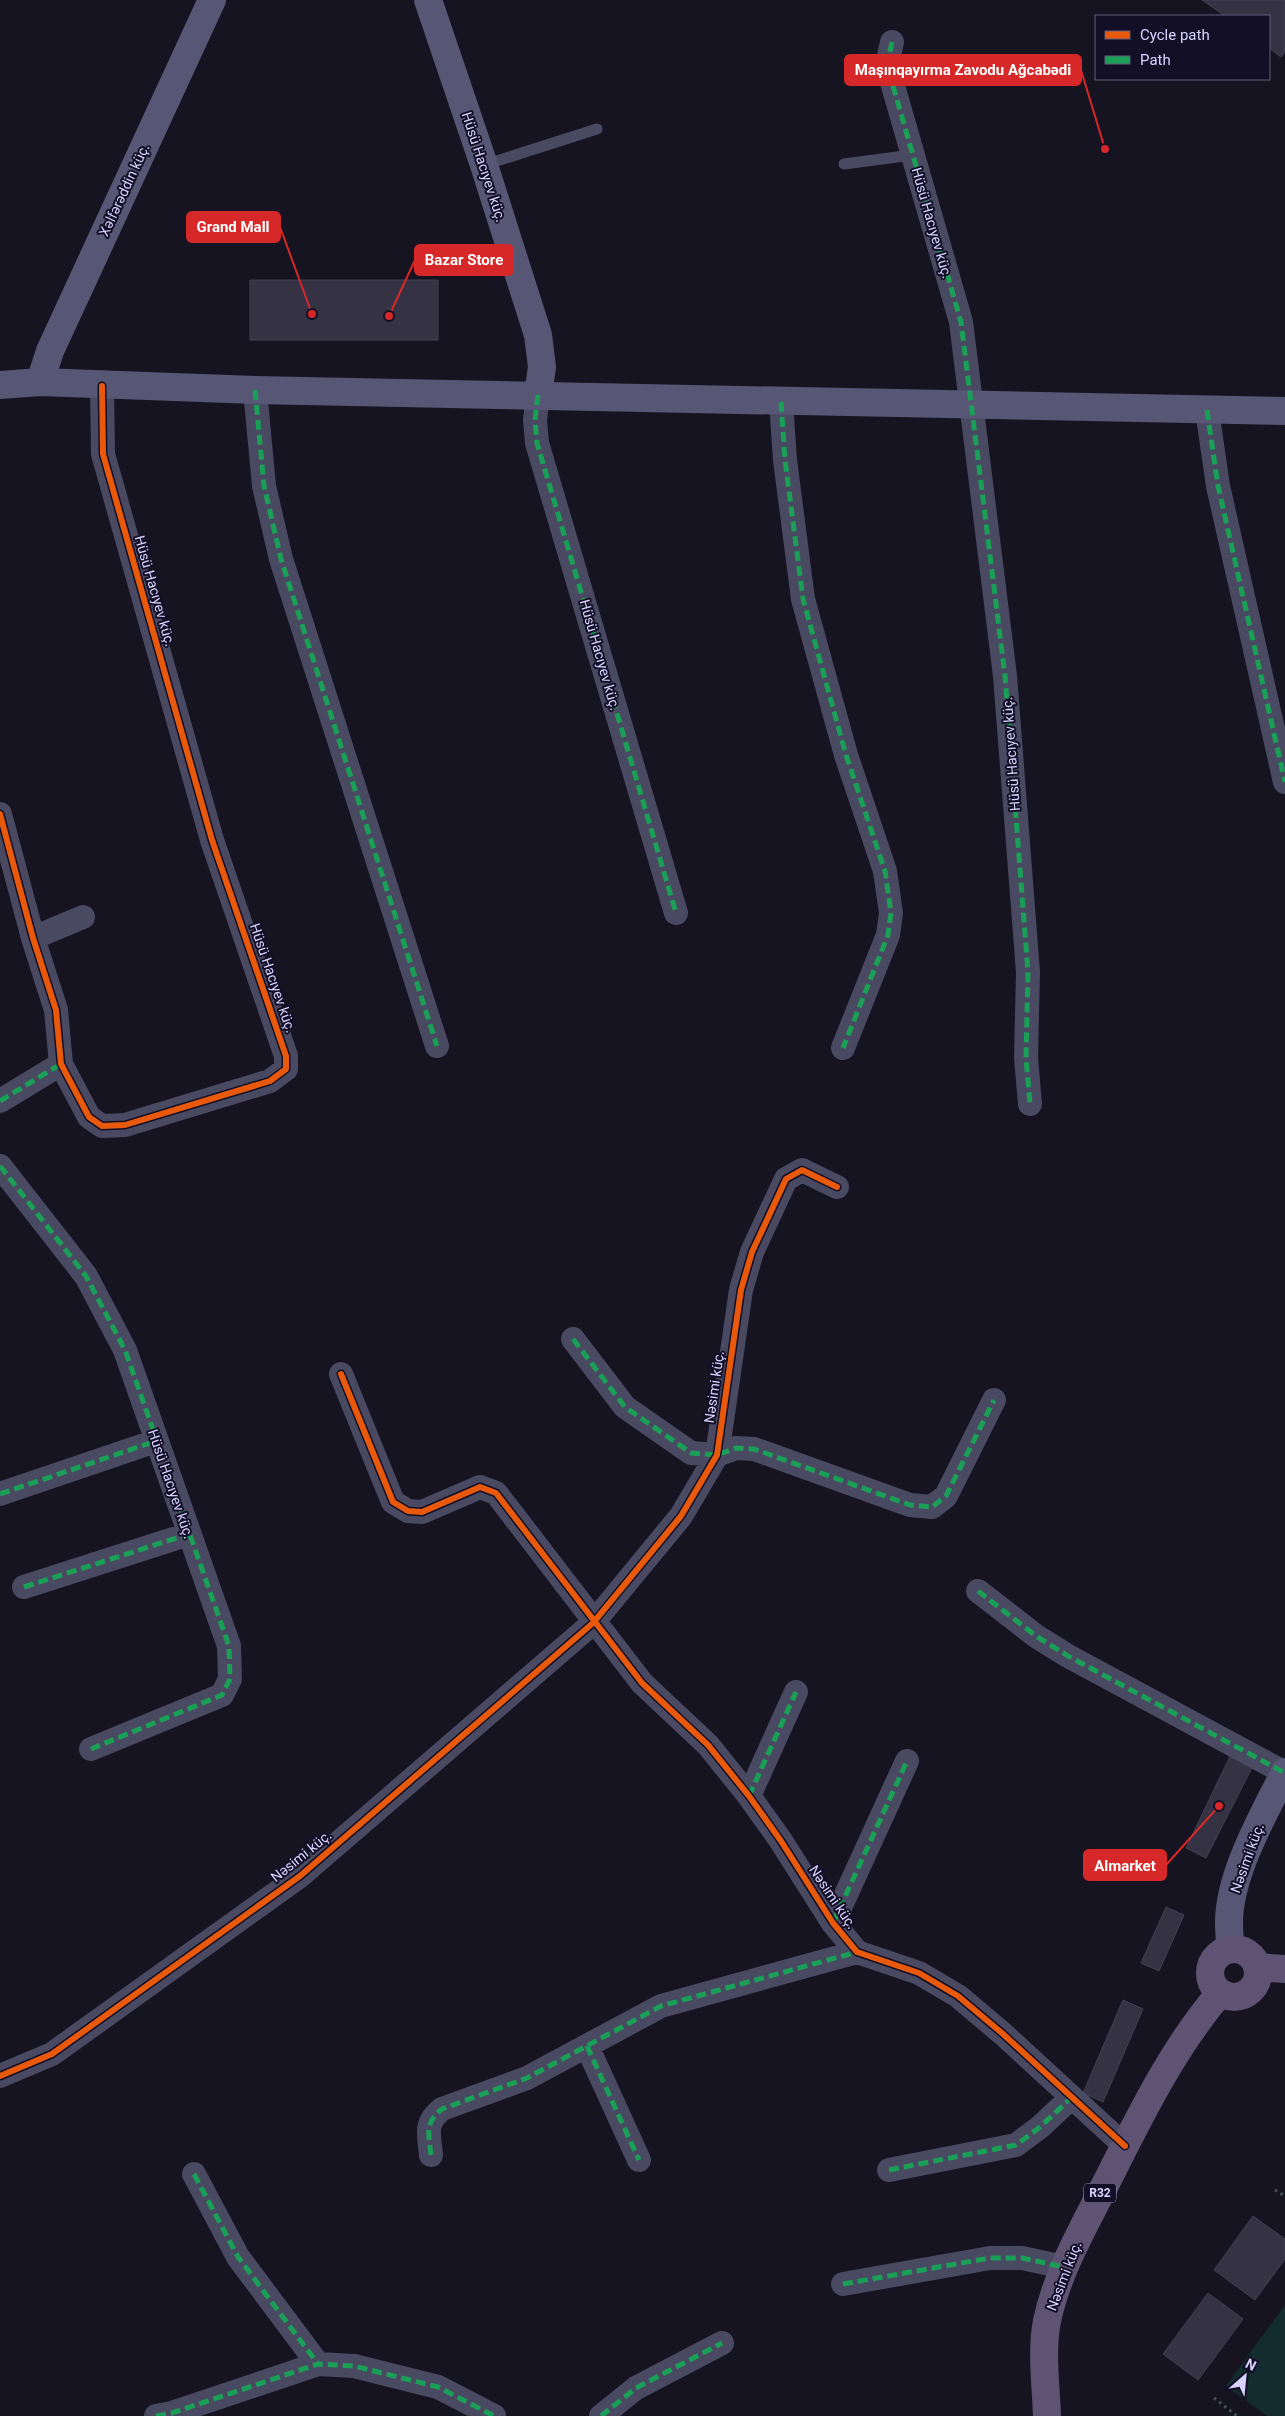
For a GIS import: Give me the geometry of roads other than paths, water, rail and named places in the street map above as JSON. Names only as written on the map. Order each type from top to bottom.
[{"type":"main road","name":"Xəlfərəddin küç.","points":[[40,382],[50,351],[212,0]]},
{"type":"main road","name":"Hüsü Hacıyev küç.","points":[[428,0],[484,164],[538,335],[542,367],[538,395]]},
{"type":"main road","points":[[0,385],[40,382],[102,386],[254,390],[1285,412]]},
{"type":"main road","name":"Nəsimi küç.","points":[[1230,1948],[1229,1920],[1234,1888],[1256,1828],[1285,1772]]},
{"type":"main road","points":[[1230,1948],[1242,1950],[1252,1956],[1257,1966],[1257,1978],[1252,1988],[1243,1995],[1231,1997],[1220,1992],[1212,1984],[1209,1973],[1212,1962],[1220,1953],[1230,1948]]},
{"type":"main road","points":[[1257,1966],[1285,1969]]},
{"type":"main road","name":"Nəsimi küç.","points":[[1047,2416],[1044,2350],[1046,2323],[1052,2297],[1064,2267],[1124,2146],[1177,2051],[1194,2025],[1220,1992]]},
{"type":"street","name":"Hüsü Hacıyev küç.","points":[[892,42],[887,65],[961,322],[1006,676],[1028,972],[1026,1058],[1030,1104]]},
{"type":"street","name":"Hüsü Hacıyev küç.","points":[[0,814],[33,938],[56,1010],[61,1064],[89,1117],[102,1126],[125,1125],[270,1081],[286,1069],[286,1056],[212,840],[103,454],[102,386]]},
{"type":"street","points":[[254,390],[264,486],[282,560],[437,1046]]},
{"type":"street","name":"Hüsü Hacıyev küç.","points":[[538,395],[535,420],[537,443],[676,913]]},
{"type":"street","points":[[781,402],[785,460],[803,599],[846,755],[885,871],[891,913],[888,935],[843,1048]]},
{"type":"street","points":[[1207,410],[1218,486],[1285,782]]},
{"type":"street","points":[[33,938],[83,917]]},
{"type":"street","points":[[0,1100],[61,1064]]},
{"type":"street","name":"Hüsü Hacıyev küç.","points":[[0,1166],[86,1276],[125,1350],[229,1646],[230,1679],[222,1694],[90,1749]]},
{"type":"street","name":"Nəsimi küç.","points":[[0,2076],[52,2054],[300,1876],[594,1622],[681,1516],[718,1455],[741,1290],[752,1252],[786,1179],[802,1170],[837,1187]]},
{"type":"street","points":[[573,1339],[624,1408],[691,1453],[718,1455],[736,1448],[754,1449],[910,1505],[932,1507],[946,1496],[994,1400]]},
{"type":"street","name":"Nəsimi küç.","points":[[341,1374],[393,1502],[408,1511],[422,1512],[480,1487],[496,1493],[642,1684],[708,1745],[749,1796],[781,1841],[833,1923],[858,1952]]},
{"type":"street","points":[[0,1494],[156,1441]]},
{"type":"street","points":[[24,1587],[189,1534]]},
{"type":"street","points":[[978,1591],[1036,1636],[1068,1656],[1285,1772]]},
{"type":"street","points":[[749,1796],[796,1692]]},
{"type":"street","points":[[833,1923],[907,1761]]},
{"type":"street","points":[[431,2155],[428,2126],[432,2117],[442,2109],[528,2078],[661,2006],[858,1952],[919,1973],[958,1996],[1003,2034],[1124,2146]]},
{"type":"street","points":[[588,2046],[639,2160]]},
{"type":"street","points":[[890,2170],[1016,2144],[1040,2127],[1072,2098]]},
{"type":"street","points":[[194,2174],[238,2257],[318,2364]]},
{"type":"street","points":[[843,2284],[990,2258],[1022,2258],[1064,2267]]},
{"type":"street","points":[[601,2416],[636,2388],[722,2344]]},
{"type":"street","points":[[167,2415],[318,2364],[354,2366],[438,2387],[494,2416]]},
{"type":"lane","points":[[484,164],[596,128]]},
{"type":"lane","points":[[844,164],[912,155]]},
{"type":"place","name":"Maşınqayırma Zavodu Ağcabədi","points":[[1105,149]]},
{"type":"place","name":"Grand Mall","points":[[312,314]]},
{"type":"place","name":"Bazar Store","points":[[389,316]]},
{"type":"place","name":"Almarket","points":[[1219,1806]]}]
